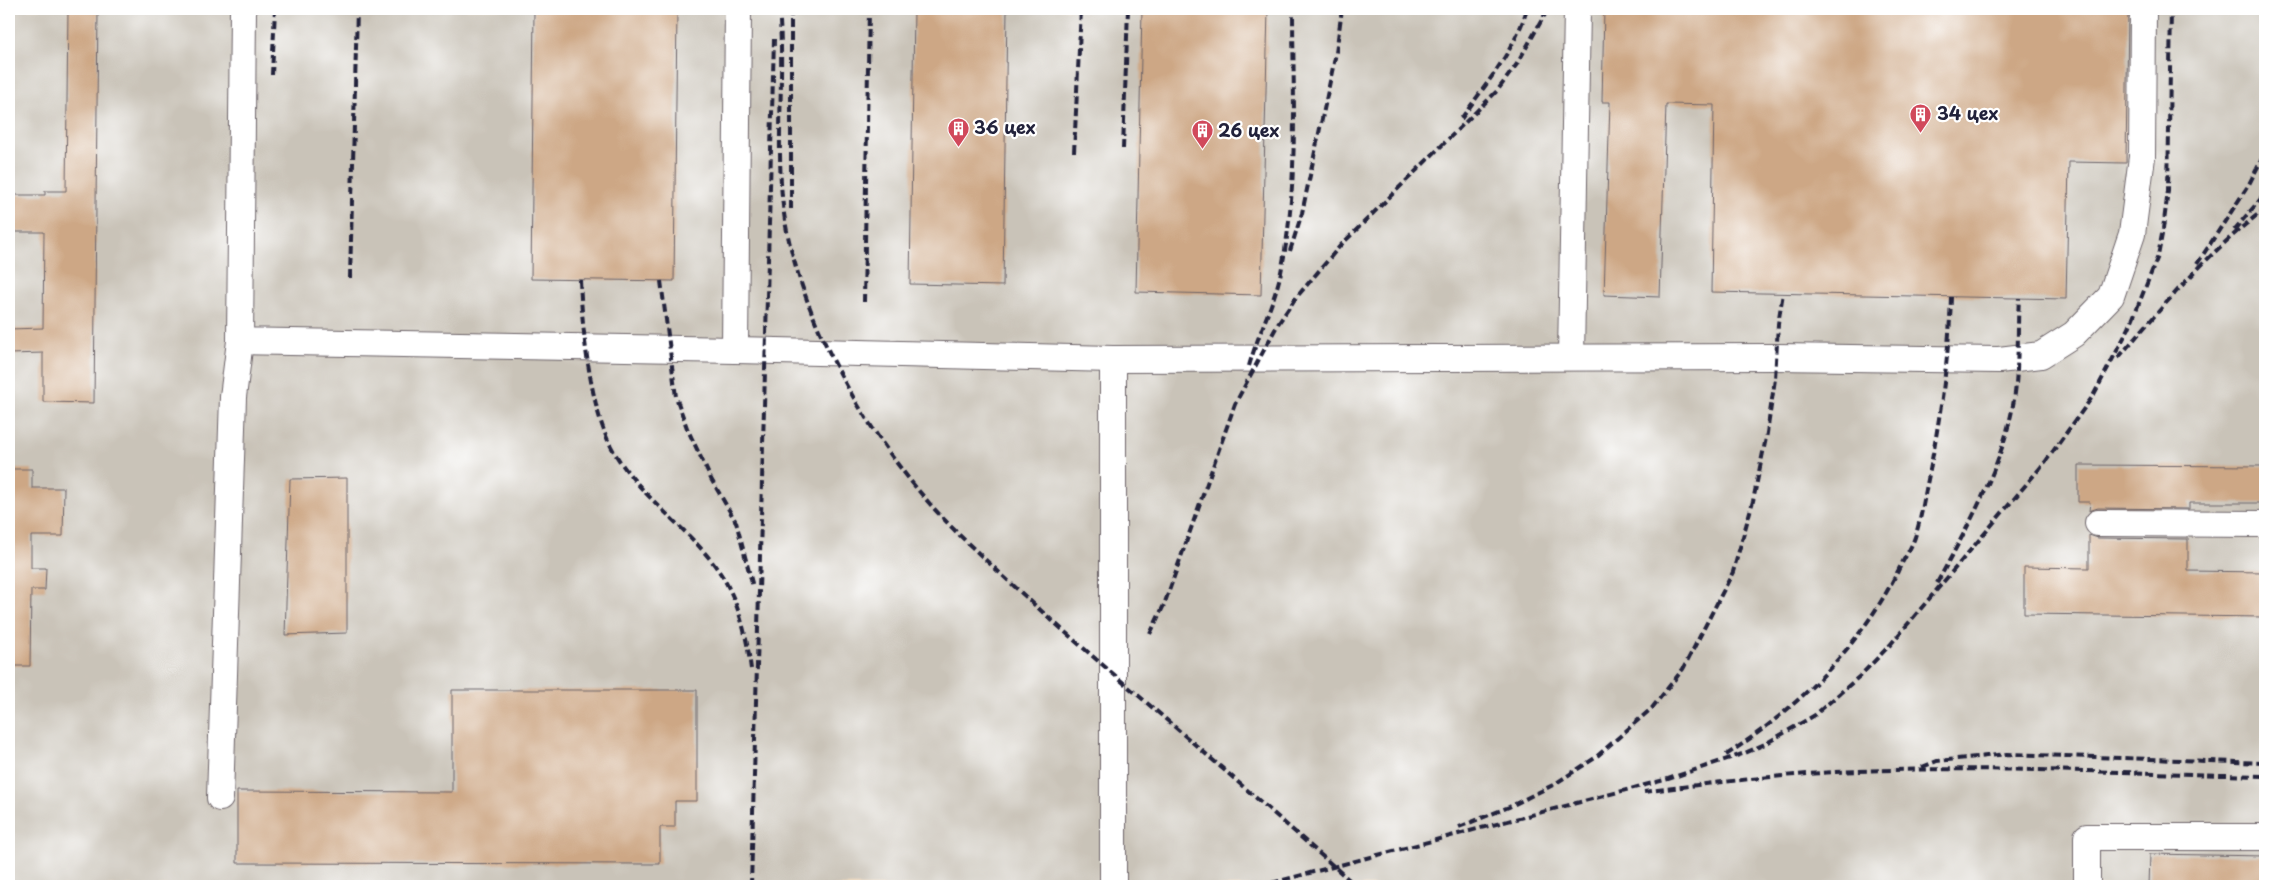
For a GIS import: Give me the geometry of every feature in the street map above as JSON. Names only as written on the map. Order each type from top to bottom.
[{"type":"lane","points":[[220,798],[233,397],[240,341],[243,9]]},
{"type":"lane","points":[[735,350],[738,9]]},
{"type":"lane","points":[[1572,358],[1578,9]]},
{"type":"lane","points":[[240,341],[1113,359],[1572,358],[1999,360],[2041,355],[2074,334],[2111,296],[2132,234],[2142,157],[2143,9]]},
{"type":"lane","points":[[1113,359],[1113,886]]},
{"type":"lane","points":[[2098,523],[2265,524]]},
{"type":"lane","points":[[2087,886],[2087,837],[2265,837]]},
{"type":"shaded area","points":[[9,9],[2265,9],[2265,886],[9,886]]},
{"type":"building","points":[[68,9],[98,9],[94,403],[43,402],[43,353],[9,354],[9,329],[43,328],[44,232],[9,232],[9,195],[45,195],[45,191],[66,191]]},
{"type":"building","points":[[534,9],[677,9],[674,281],[531,279]]},
{"type":"building","name":"36 цех","points":[[914,9],[1007,9],[1003,286],[910,284]]},
{"type":"building","name":"26 цех","points":[[1142,9],[1268,9],[1261,295],[1136,292]]},
{"type":"building","name":"34 цех","points":[[1604,9],[2128,9],[2126,163],[2069,162],[2066,299],[1711,292],[1714,105],[1666,104],[1660,297],[1604,295],[1610,102],[1602,102]]},
{"type":"building","points":[[2078,465],[2265,466],[2265,503],[2189,503],[2189,509],[2098,508],[2089,511],[2090,502],[2078,502]]},
{"type":"building","points":[[9,469],[32,469],[32,488],[64,488],[63,536],[31,536],[31,568],[46,568],[45,590],[31,590],[30,666],[9,666]]},
{"type":"building","points":[[347,478],[347,633],[285,635],[290,479]]},
{"type":"building","points":[[2089,535],[2098,538],[2188,539],[2188,571],[2265,572],[2265,617],[2024,614],[2024,567],[2089,568]]},
{"type":"building","points":[[452,690],[697,690],[697,801],[675,801],[675,827],[660,827],[660,864],[237,863],[237,791],[452,792]]},
{"type":"building","points":[[2150,854],[2265,856],[2265,886],[2149,886]]},
{"type":"railway","points":[[272,75],[275,9]]},
{"type":"railway","points":[[350,278],[357,9]]},
{"type":"railway","points":[[779,9],[781,37],[781,180],[788,236],[810,308],[825,344],[862,412],[906,475],[930,504],[983,557],[1069,636],[1356,886]]},
{"type":"railway","points":[[791,9],[791,209]]},
{"type":"railway","points":[[864,302],[869,9]]},
{"type":"railway","points":[[1074,152],[1081,9]]},
{"type":"railway","points":[[1123,149],[1128,9]]},
{"type":"railway","points":[[1249,366],[1278,284],[1287,239],[1294,141],[1293,9]]},
{"type":"railway","points":[[1290,251],[1302,213],[1336,53],[1342,9]]},
{"type":"railway","points":[[1461,119],[1507,53],[1522,24],[1527,9]]},
{"type":"railway","points":[[1150,634],[1164,605],[1235,404],[1278,324],[1295,299],[1340,246],[1497,91],[1517,64],[1548,9]]},
{"type":"railway","points":[[1260,886],[1668,779],[1745,753],[1765,744],[1815,715],[1861,675],[1890,645],[2046,461],[2093,396],[2129,328],[2158,256],[2163,229],[2168,191],[2171,9]]},
{"type":"railway","points":[[751,886],[774,39]]},
{"type":"railway","points":[[2197,264],[2248,186],[2265,153]]},
{"type":"railway","points":[[2234,230],[2265,194]]},
{"type":"railway","points":[[2118,358],[2206,261],[2244,225],[2265,209]]},
{"type":"railway","points":[[580,280],[585,344],[593,391],[605,433],[613,450],[638,484],[684,530],[724,579],[742,623],[751,669]]},
{"type":"railway","points":[[661,281],[676,397],[687,428],[711,479],[736,522],[753,587]]},
{"type":"railway","points":[[1459,827],[1509,807],[1553,785],[1595,758],[1652,708],[1683,669],[1733,572],[1753,501],[1767,433],[1775,379],[1778,324],[1783,293]]},
{"type":"railway","points":[[1726,755],[1778,717],[1802,696],[1845,651],[1865,626],[1882,599],[1911,546],[1922,512],[1938,427],[1944,384],[1951,297]]},
{"type":"railway","points":[[1937,583],[1974,515],[1995,468],[2003,444],[2015,393],[2019,298]]},
{"type":"railway","points":[[1922,767],[1937,761],[2007,754],[2265,763]]},
{"type":"railway","points":[[1644,792],[1788,776],[1889,770],[2050,770],[2265,776]]},
{"type":"place","name":"34 цех","points":[[1921,133]]},
{"type":"place","name":"36 цех","points":[[958,147]]},
{"type":"place","name":"26 цех","points":[[1202,150]]}]
